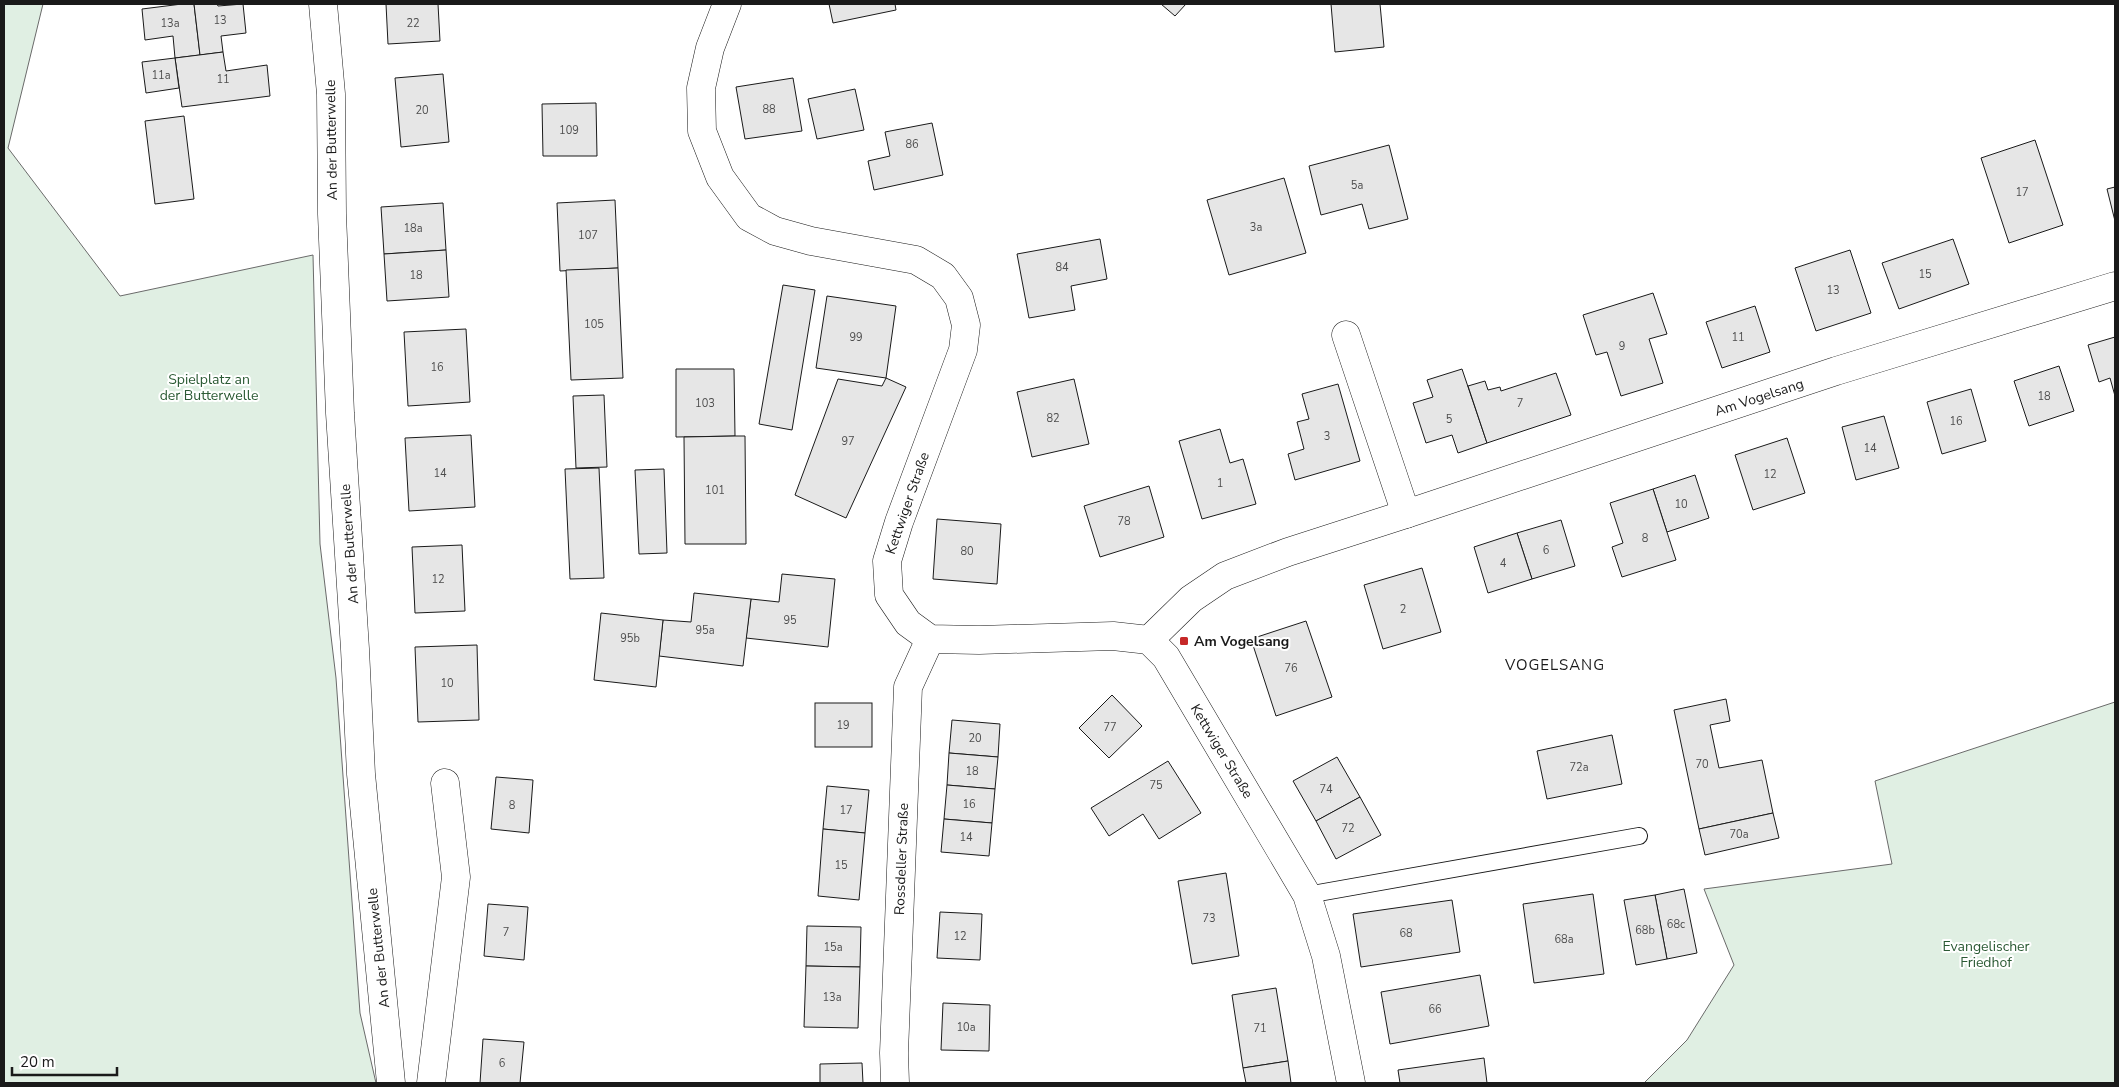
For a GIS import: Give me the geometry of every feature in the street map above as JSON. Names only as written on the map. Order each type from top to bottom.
[{"type":"street","name":"An der Butterwelle","points":[[323,4],[332,94],[334,274],[361,774],[391,1083]]},
{"type":"street","name":"Kettwiger Straße","points":[[726,4],[710,48],[701,88],[702,131],[720,177],[749,217],[775,231],[811,241],[916,260],[942,276],[959,298],[966,325],[963,350],[899,522],[887,561],[890,595],[908,623],[930,639]]},
{"type":"street","name":"Am Vogelsang","points":[[1149,640],[1191,599],[1225,576],[1288,552],[1827,374],[2115,286]]},
{"type":"street","points":[[1346,335],[1406,514]]},
{"type":"street","points":[[930,639],[979,640],[1113,636],[1149,640]]},
{"type":"street","name":"Rossdeller Straße","points":[[894,1083],[908,687],[930,639]]},
{"type":"street","name":"Kettwiger Straße","points":[[1149,640],[1166,657],[1307,895],[1326,956],[1351,1083]]},
{"type":"street","points":[[431,1083],[456,877],[445,783]]},
{"type":"lane","points":[[1307,895],[1639,836]]},
{"type":"green space","name":"Spielplatz an der Butterwelle","points":[[4,4],[43,4],[8,148],[120,296],[313,255],[320,544],[336,678],[360,1013],[376,1083],[4,1083]]},
{"type":"green space","name":"Evangelischer Friedhof","points":[[2115,702],[2115,1083],[1644,1083],[1687,1040],[1734,965],[1704,889],[1892,864],[1875,781]]},
{"type":"building","points":[[194,4],[200,55],[175,58],[173,36],[145,40],[142,9]]},
{"type":"building","points":[[194,4],[217,4],[218,6],[243,4],[246,33],[221,36],[223,52],[200,55]]},
{"type":"building","points":[[386,4],[438,4],[440,41],[388,44]]},
{"type":"building","points":[[829,4],[895,4],[896,10],[833,23]]},
{"type":"building","points":[[1161,4],[1186,4],[1175,16]]},
{"type":"building","points":[[1331,4],[1380,4],[1384,47],[1335,52]]},
{"type":"building","points":[[223,52],[226,71],[267,65],[270,96],[182,107],[175,58]]},
{"type":"building","points":[[175,58],[179,88],[146,93],[142,62]]},
{"type":"building","points":[[443,74],[449,142],[401,147],[395,78]]},
{"type":"building","points":[[793,78],[802,131],[745,139],[736,87]]},
{"type":"building","points":[[855,89],[864,130],[817,139],[808,99]]},
{"type":"building","points":[[596,103],[597,156],[543,156],[542,104]]},
{"type":"building","points":[[184,116],[194,199],[155,204],[145,121]]},
{"type":"building","points":[[932,123],[943,175],[874,190],[868,161],[890,156],[885,132]]},
{"type":"building","points":[[2035,140],[2063,225],[2009,243],[1981,158]]},
{"type":"building","points":[[1389,145],[1408,219],[1369,229],[1362,204],[1321,215],[1309,166]]},
{"type":"building","points":[[1284,178],[1306,253],[1229,275],[1207,200]]},
{"type":"building","points":[[2115,187],[2115,221],[2107,189]]},
{"type":"building","points":[[615,200],[618,268],[560,271],[557,203]]},
{"type":"building","points":[[443,203],[446,250],[384,254],[381,207]]},
{"type":"building","points":[[1100,239],[1107,279],[1071,286],[1075,310],[1029,318],[1017,254]]},
{"type":"building","points":[[1953,239],[1969,284],[1899,309],[1882,263]]},
{"type":"building","points":[[446,250],[449,297],[387,301],[384,254]]},
{"type":"building","points":[[1850,250],[1871,313],[1816,331],[1795,268]]},
{"type":"building","points":[[618,268],[623,378],[571,380],[566,270]]},
{"type":"building","points":[[783,285],[815,290],[792,430],[759,424]]},
{"type":"building","points":[[1653,293],[1667,334],[1649,339],[1663,383],[1621,396],[1607,352],[1596,355],[1583,315]]},
{"type":"building","points":[[827,296],[896,306],[886,378],[816,368]]},
{"type":"building","points":[[1755,306],[1770,352],[1722,368],[1706,322]]},
{"type":"building","points":[[466,329],[470,402],[408,406],[404,332]]},
{"type":"building","points":[[2115,337],[2115,396],[2110,378],[2099,382],[2088,345]]},
{"type":"building","points":[[2059,366],[2074,411],[2029,426],[2014,381]]},
{"type":"building","points":[[676,369],[734,369],[735,436],[676,437]]},
{"type":"building","points":[[1462,369],[1487,443],[1458,453],[1452,435],[1426,443],[1413,403],[1433,397],[1427,380]]},
{"type":"building","points":[[1556,373],[1571,415],[1487,443],[1468,386],[1485,381],[1488,390],[1500,387],[1501,391]]},
{"type":"building","points":[[886,378],[906,387],[846,518],[795,495],[838,379],[882,386]]},
{"type":"building","points":[[1074,379],[1089,444],[1032,457],[1017,392]]},
{"type":"building","points":[[1338,384],[1360,461],[1295,480],[1288,454],[1304,449],[1297,422],[1309,419],[1302,394]]},
{"type":"building","points":[[1971,389],[1986,441],[1942,454],[1927,402]]},
{"type":"building","points":[[604,395],[607,467],[576,468],[573,396]]},
{"type":"building","points":[[1884,416],[1899,468],[1856,480],[1842,427]]},
{"type":"building","points":[[1220,429],[1230,463],[1243,459],[1256,504],[1202,519],[1179,441]]},
{"type":"building","points":[[471,435],[475,507],[409,511],[405,438]]},
{"type":"building","points":[[745,436],[746,544],[685,544],[684,437]]},
{"type":"building","points":[[1787,438],[1805,493],[1753,510],[1735,455]]},
{"type":"building","points":[[599,468],[604,578],[570,579],[565,469]]},
{"type":"building","points":[[664,469],[667,553],[639,554],[635,470]]},
{"type":"building","points":[[1695,475],[1709,518],[1667,532],[1653,489]]},
{"type":"building","points":[[1149,486],[1164,537],[1100,557],[1084,506]]},
{"type":"building","points":[[1653,489],[1676,560],[1622,577],[1612,547],[1623,543],[1610,503]]},
{"type":"building","points":[[937,519],[1001,524],[997,584],[933,579]]},
{"type":"building","points":[[1561,520],[1575,566],[1532,579],[1517,533]]},
{"type":"building","points":[[1517,533],[1532,579],[1488,593],[1474,547]]},
{"type":"building","points":[[462,545],[465,611],[415,613],[412,547]]},
{"type":"building","points":[[1422,568],[1441,632],[1383,649],[1364,585]]},
{"type":"building","points":[[782,574],[835,579],[828,647],[746,638],[751,599],[779,602]]},
{"type":"building","points":[[694,593],[751,599],[743,666],[659,656],[663,620],[691,622]]},
{"type":"building","points":[[601,613],[663,620],[656,687],[594,680]]},
{"type":"building","points":[[1306,621],[1332,697],[1276,716],[1251,639]]},
{"type":"building","points":[[477,645],[479,720],[418,722],[415,647]]},
{"type":"building","points":[[1112,695],[1142,726],[1109,758],[1079,728]]},
{"type":"building","points":[[1726,699],[1730,721],[1710,725],[1719,768],[1762,760],[1773,813],[1699,829],[1674,710]]},
{"type":"building","points":[[815,703],[872,703],[872,747],[815,747]]},
{"type":"building","points":[[952,720],[1000,724],[998,757],[949,753]]},
{"type":"building","points":[[1612,735],[1622,784],[1547,799],[1537,751]]},
{"type":"building","points":[[949,753],[998,757],[995,789],[947,785]]},
{"type":"building","points":[[1337,757],[1360,797],[1316,821],[1293,781]]},
{"type":"building","points":[[1168,761],[1201,813],[1159,839],[1143,814],[1109,836],[1091,808]]},
{"type":"building","points":[[496,777],[533,780],[529,833],[491,829]]},
{"type":"building","points":[[947,785],[995,789],[992,823],[944,819]]},
{"type":"building","points":[[827,786],[869,790],[865,833],[823,829]]},
{"type":"building","points":[[1360,797],[1381,835],[1336,859],[1316,821]]},
{"type":"building","points":[[1773,813],[1779,838],[1705,855],[1699,829]]},
{"type":"building","points":[[944,819],[992,823],[989,856],[941,852]]},
{"type":"building","points":[[823,829],[865,833],[859,900],[818,896]]},
{"type":"building","points":[[1226,873],[1239,956],[1192,964],[1178,881]]},
{"type":"building","points":[[1684,889],[1697,953],[1667,959],[1655,895]]},
{"type":"building","points":[[1593,894],[1604,974],[1534,983],[1523,904]]},
{"type":"building","points":[[1655,895],[1667,959],[1636,965],[1624,900]]},
{"type":"building","points":[[1452,900],[1460,952],[1361,967],[1353,914]]},
{"type":"building","points":[[488,904],[528,907],[524,960],[484,956]]},
{"type":"building","points":[[940,912],[982,914],[980,960],[937,958]]},
{"type":"building","points":[[807,926],[861,927],[860,967],[806,966]]},
{"type":"building","points":[[806,966],[860,967],[858,1028],[804,1027]]},
{"type":"building","points":[[1480,975],[1489,1026],[1390,1044],[1381,992]]},
{"type":"building","points":[[1276,988],[1288,1061],[1243,1068],[1232,995]]},
{"type":"building","points":[[943,1003],[990,1005],[989,1051],[941,1050]]},
{"type":"building","points":[[483,1039],[524,1042],[520,1083],[480,1083]]},
{"type":"building","points":[[1484,1058],[1487,1083],[1400,1083],[1398,1070]]},
{"type":"building","points":[[1288,1061],[1291,1083],[1246,1083],[1243,1068]]},
{"type":"building","points":[[862,1063],[863,1083],[820,1083],[820,1064]]},
{"type":"place","name":"Am Vogelsang","points":[[1184,641]]},
{"type":"district","name":"VOGELSANG","points":[[1555,665]]}]
